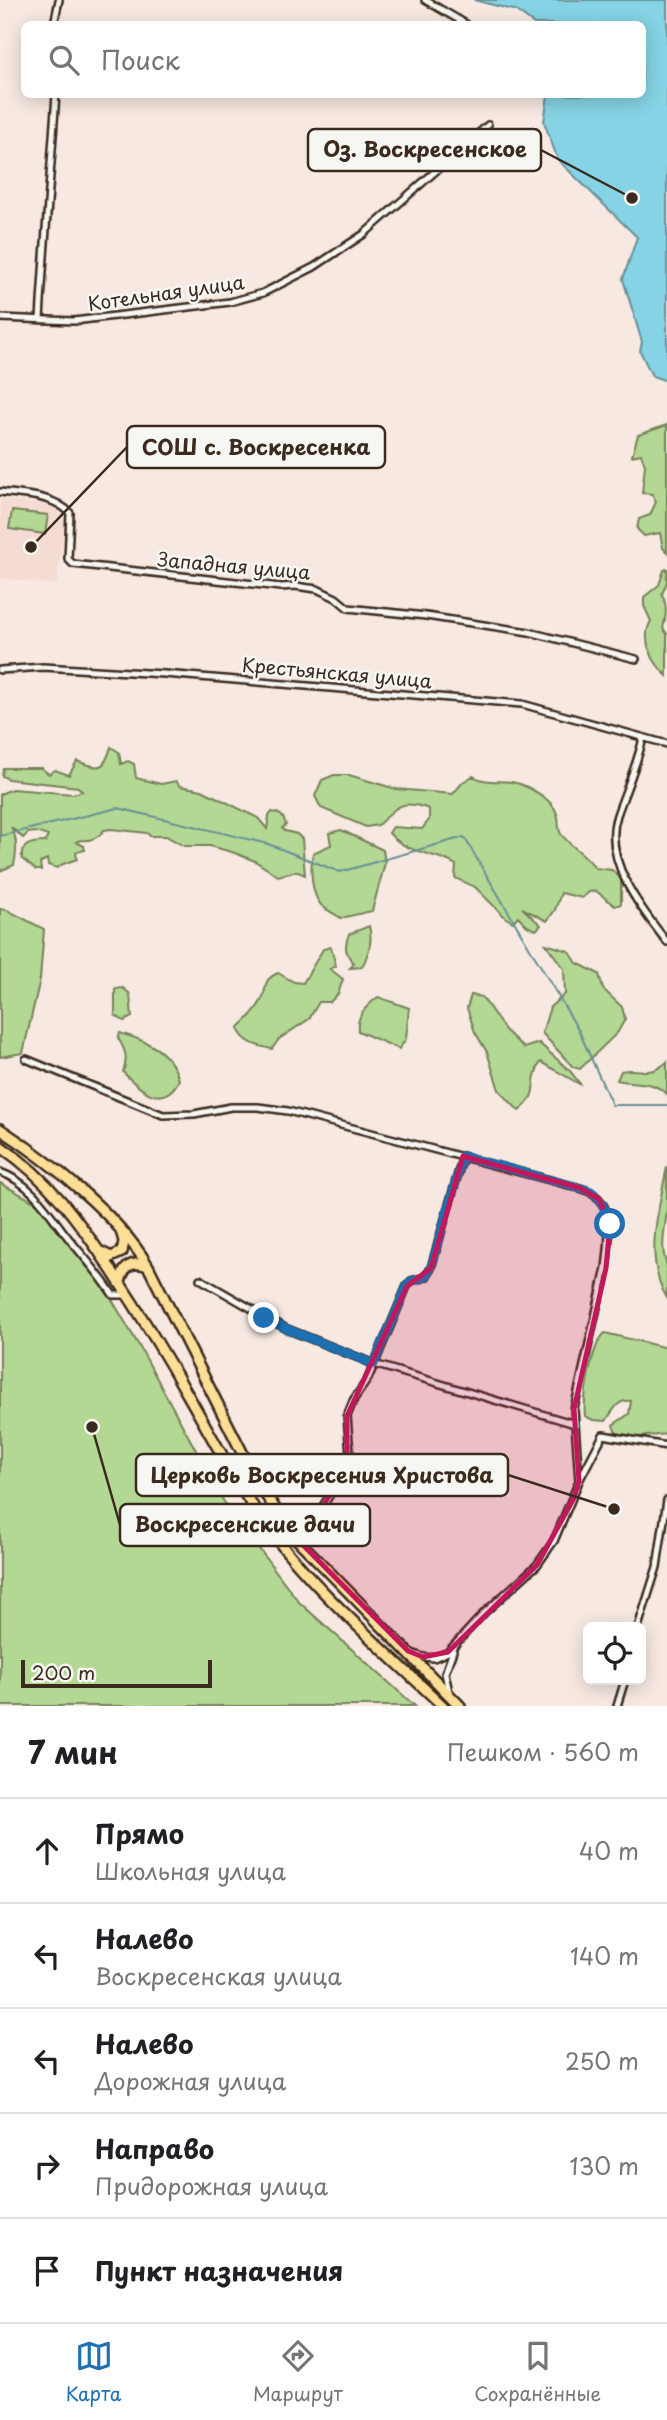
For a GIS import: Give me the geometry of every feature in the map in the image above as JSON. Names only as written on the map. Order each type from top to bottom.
[{"type":"main road","points":[[0,1129],[56,1169],[121,1231],[148,1266],[251,1472],[293,1535],[460,1706]]},
{"type":"main road","points":[[0,1146],[34,1171],[70,1209],[120,1282],[232,1472],[279,1542],[354,1621],[443,1706]]},
{"type":"main road","points":[[99,1251],[111,1257],[122,1252],[124,1241],[121,1231]]},
{"type":"main road","points":[[120,1282],[122,1273],[131,1264],[148,1266]]},
{"type":"street","points":[[55,21],[59,0]]},
{"type":"street","points":[[425,0],[461,21]]},
{"type":"street","points":[[40,320],[43,241],[49,201],[56,98]]},
{"type":"street","name":"Котельная улица","points":[[0,317],[74,321],[230,302],[263,293],[314,267],[364,234],[488,125]]},
{"type":"street","name":"Западная улица","points":[[0,492],[54,501],[64,506],[70,513],[68,559],[73,564],[281,587],[308,586],[336,598],[348,608],[426,616],[529,632],[636,659]]},
{"type":"street","name":"Крестьянская улица","points":[[0,670],[43,667],[164,674],[522,704],[667,744]]},
{"type":"street","points":[[643,738],[613,835],[626,885],[667,942]]},
{"type":"street","points":[[26,1059],[163,1115],[194,1114],[231,1107],[288,1111],[591,1191],[599,1199],[610,1224],[606,1268],[574,1409],[579,1481]]},
{"type":"street","points":[[293,1535],[314,1521],[347,1466],[350,1454],[347,1416],[374,1364],[407,1286],[411,1281],[426,1277],[431,1268],[463,1156]]},
{"type":"street","points":[[0,1172],[18,1178],[41,1201],[99,1272],[113,1295],[128,1295]]},
{"type":"street","points":[[200,1279],[287,1329],[374,1364],[576,1424]]},
{"type":"street","points":[[408,1651],[423,1657],[442,1656],[537,1565],[554,1541],[579,1481],[603,1435],[667,1446]]},
{"type":"street","points":[[640,1622],[657,1567],[667,1504]]},
{"type":"street","points":[[451,1696],[446,1673],[456,1645]]},
{"type":"street","points":[[617,1706],[623,1685]]},
{"type":"highlighted area","points":[[463,1156],[580,1188],[599,1199],[610,1224],[606,1268],[574,1409],[579,1481],[574,1498],[537,1565],[448,1652],[423,1657],[408,1651],[293,1535],[314,1521],[347,1466],[347,1416],[407,1286],[431,1268]]},
{"type":"shaded area","points":[[0,499],[56,506],[65,516],[57,585],[0,578]]},
{"type":"green space","points":[[667,425],[667,552],[663,548],[660,533],[644,536],[637,529],[639,519],[650,515],[656,502],[652,494],[642,493],[645,465],[641,454],[632,456],[638,435]]},
{"type":"green space","points":[[12,511],[48,515],[45,534],[9,529]]},
{"type":"green space","points":[[667,569],[667,582],[662,594],[666,611],[663,628],[667,634],[667,676],[650,651],[647,636],[651,621],[644,606],[644,597],[659,585],[664,570]]},
{"type":"green space","points":[[111,747],[119,752],[121,764],[128,761],[134,764],[136,778],[161,784],[176,781],[180,786],[202,790],[258,818],[267,829],[272,812],[280,814],[286,825],[282,828],[302,839],[305,875],[296,871],[278,876],[255,861],[232,852],[210,846],[184,846],[166,836],[111,829],[104,830],[93,839],[76,842],[84,846],[85,850],[76,852],[77,859],[57,868],[48,865],[47,859],[40,863],[41,870],[36,870],[22,859],[23,850],[31,843],[45,842],[48,836],[36,832],[28,833],[23,838],[11,827],[16,845],[14,865],[0,871],[0,794],[12,789],[74,794],[82,791],[78,787],[8,779],[2,776],[3,768],[41,768],[49,774],[55,770],[69,775],[77,761],[96,767],[103,764]]},
{"type":"green space","points":[[334,775],[349,775],[396,789],[453,794],[463,782],[473,776],[525,786],[551,804],[558,817],[561,834],[595,868],[612,870],[621,879],[621,904],[615,906],[596,891],[589,892],[582,898],[561,893],[555,910],[547,921],[522,908],[541,925],[536,930],[527,926],[518,916],[513,922],[475,887],[455,878],[456,865],[413,850],[389,833],[393,827],[422,829],[429,820],[429,809],[412,805],[400,806],[378,825],[366,827],[321,808],[315,796],[322,780]]},
{"type":"green space","points":[[341,830],[383,850],[385,863],[372,911],[341,918],[323,907],[318,900],[312,873],[313,853],[331,845],[329,833]]},
{"type":"green space","points":[[0,909],[44,929],[40,979],[23,1053],[0,1057]]},
{"type":"green space","points":[[369,926],[370,942],[362,967],[350,968],[354,964],[346,950],[349,934]]},
{"type":"green space","points":[[546,944],[569,951],[577,963],[599,974],[603,989],[622,1007],[625,1019],[618,1032],[580,1069],[573,1067],[542,1033],[550,1007],[565,994],[564,969]]},
{"type":"green space","points":[[331,947],[336,966],[330,969],[343,979],[338,994],[330,1002],[319,1002],[309,1019],[279,1039],[272,1049],[256,1045],[243,1037],[238,1028],[259,1005],[269,979],[278,973],[294,982],[303,983],[323,949]]},
{"type":"green space","points":[[123,988],[130,994],[132,1017],[124,1021],[115,1015],[115,989]]},
{"type":"green space","points":[[471,995],[482,997],[505,1030],[524,1048],[539,1043],[570,1071],[581,1085],[541,1062],[530,1099],[519,1111],[499,1090],[487,1052],[475,1032],[467,1008]]},
{"type":"green space","points":[[378,997],[409,1008],[406,1039],[399,1049],[358,1031],[363,1012]]},
{"type":"green space","points":[[120,1033],[148,1044],[164,1054],[179,1080],[173,1089],[159,1096],[152,1094],[144,1091],[123,1072],[126,1059],[118,1038]]},
{"type":"green space","points":[[667,1062],[667,1094],[649,1084],[617,1080],[621,1071],[649,1071]]},
{"type":"green space","points":[[667,1167],[667,1208],[663,1244],[667,1265],[667,1298],[660,1283],[654,1250],[657,1216]]},
{"type":"green space","points":[[0,1183],[42,1206],[84,1252],[142,1351],[224,1502],[299,1602],[415,1706],[0,1706]]},
{"type":"green space","points":[[605,1333],[667,1348],[667,1434],[638,1437],[616,1433],[613,1425],[629,1414],[631,1401],[619,1404],[606,1421],[585,1416],[589,1372],[596,1349]]},
{"type":"water","points":[[474,0],[667,0],[667,381],[652,376],[640,351],[642,342],[623,279],[637,237],[558,160],[544,122],[548,98],[646,98],[646,21],[530,21],[516,11]]},
{"type":"waterway","points":[[0,836],[118,808],[268,844],[340,872],[464,837],[579,1031],[612,1105],[667,1105]]},
{"type":"place","name":"Оз. Воскресенское","points":[[632,198]]},
{"type":"place","name":"СОШ с. Воскресенка","points":[[31,547]]},
{"type":"place","name":"Воскресенские дачи","points":[[92,1427]]},
{"type":"place","name":"Церковь Воскресения Христова","points":[[614,1509]]},
{"type":"route","points":[[264,1318],[374,1364],[407,1286],[411,1281],[426,1277],[431,1268],[463,1156],[591,1191],[606,1211],[610,1224]]}]
